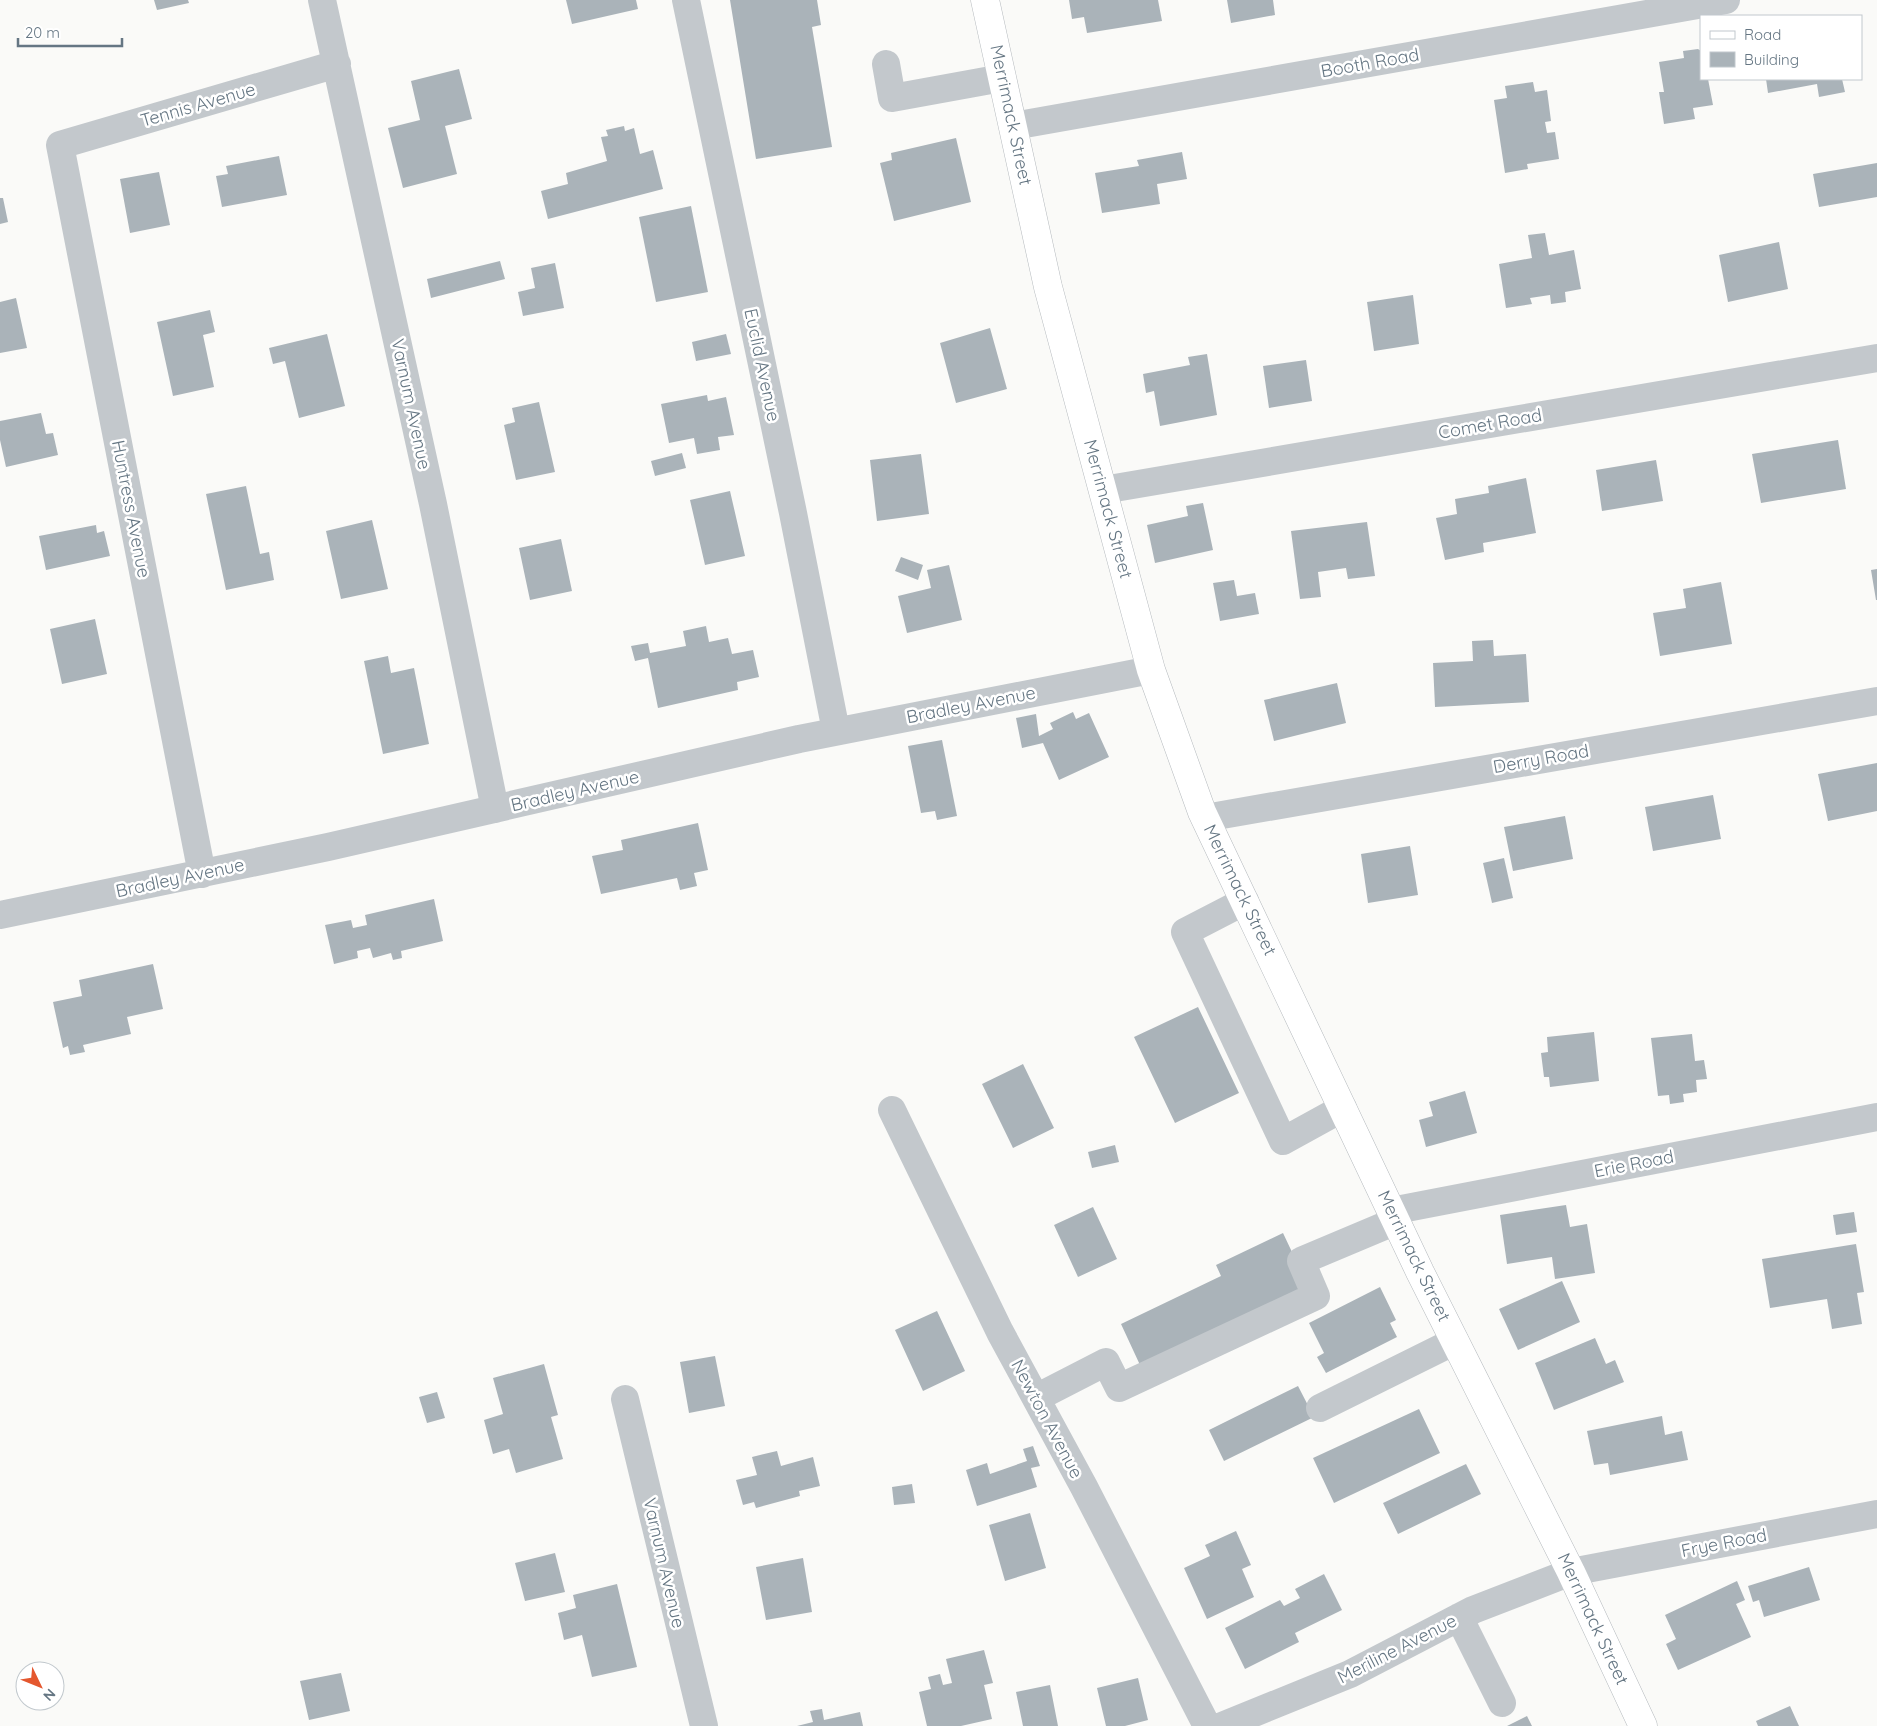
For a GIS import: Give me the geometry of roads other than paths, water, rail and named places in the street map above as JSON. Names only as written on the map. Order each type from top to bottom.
[{"type":"main road","name":"Merrimack Street","points":[[985,0],[1048,287],[1102,490],[1151,670],[1205,818],[1394,1216],[1571,1572],[1644,1726]]},
{"type":"street","name":"Varnum Avenue","points":[[322,0],[433,504],[495,809]]},
{"type":"street","name":"Euclid Avenue","points":[[686,0],[789,493],[836,731]]},
{"type":"street","name":"Booth Road","points":[[1013,126],[1726,0]]},
{"type":"street","name":"Tennis Avenue","points":[[60,145],[337,64]]},
{"type":"street","points":[[886,64],[892,98],[1002,78]]},
{"type":"street","name":"Huntress Avenue","points":[[60,145],[202,874]]},
{"type":"street","name":"Comet Road","points":[[1102,490],[1877,358]]},
{"type":"street","name":"Bradley Avenue","points":[[0,915],[202,874],[836,731],[1151,670]]},
{"type":"street","name":"Derry Road","points":[[1205,818],[1877,701]]},
{"type":"street","points":[[1245,901],[1185,932],[1283,1141],[1343,1108]]},
{"type":"street","name":"Newton Avenue","points":[[892,1110],[1000,1332],[1207,1726]]},
{"type":"street","name":"Erie Road","points":[[1036,1398],[1106,1362],[1119,1388],[1316,1296],[1301,1262],[1394,1216],[1877,1116]]},
{"type":"street","points":[[1320,1408],[1455,1341]]},
{"type":"street","name":"Varnum Avenue","points":[[625,1399],[704,1726]]},
{"type":"street","name":"Frye Road","points":[[1571,1572],[1877,1514]]},
{"type":"street","name":"Meriline Avenue","points":[[1222,1726],[1350,1674],[1459,1618],[1571,1572]]},
{"type":"street","points":[[1459,1618],[1502,1703]]}]
